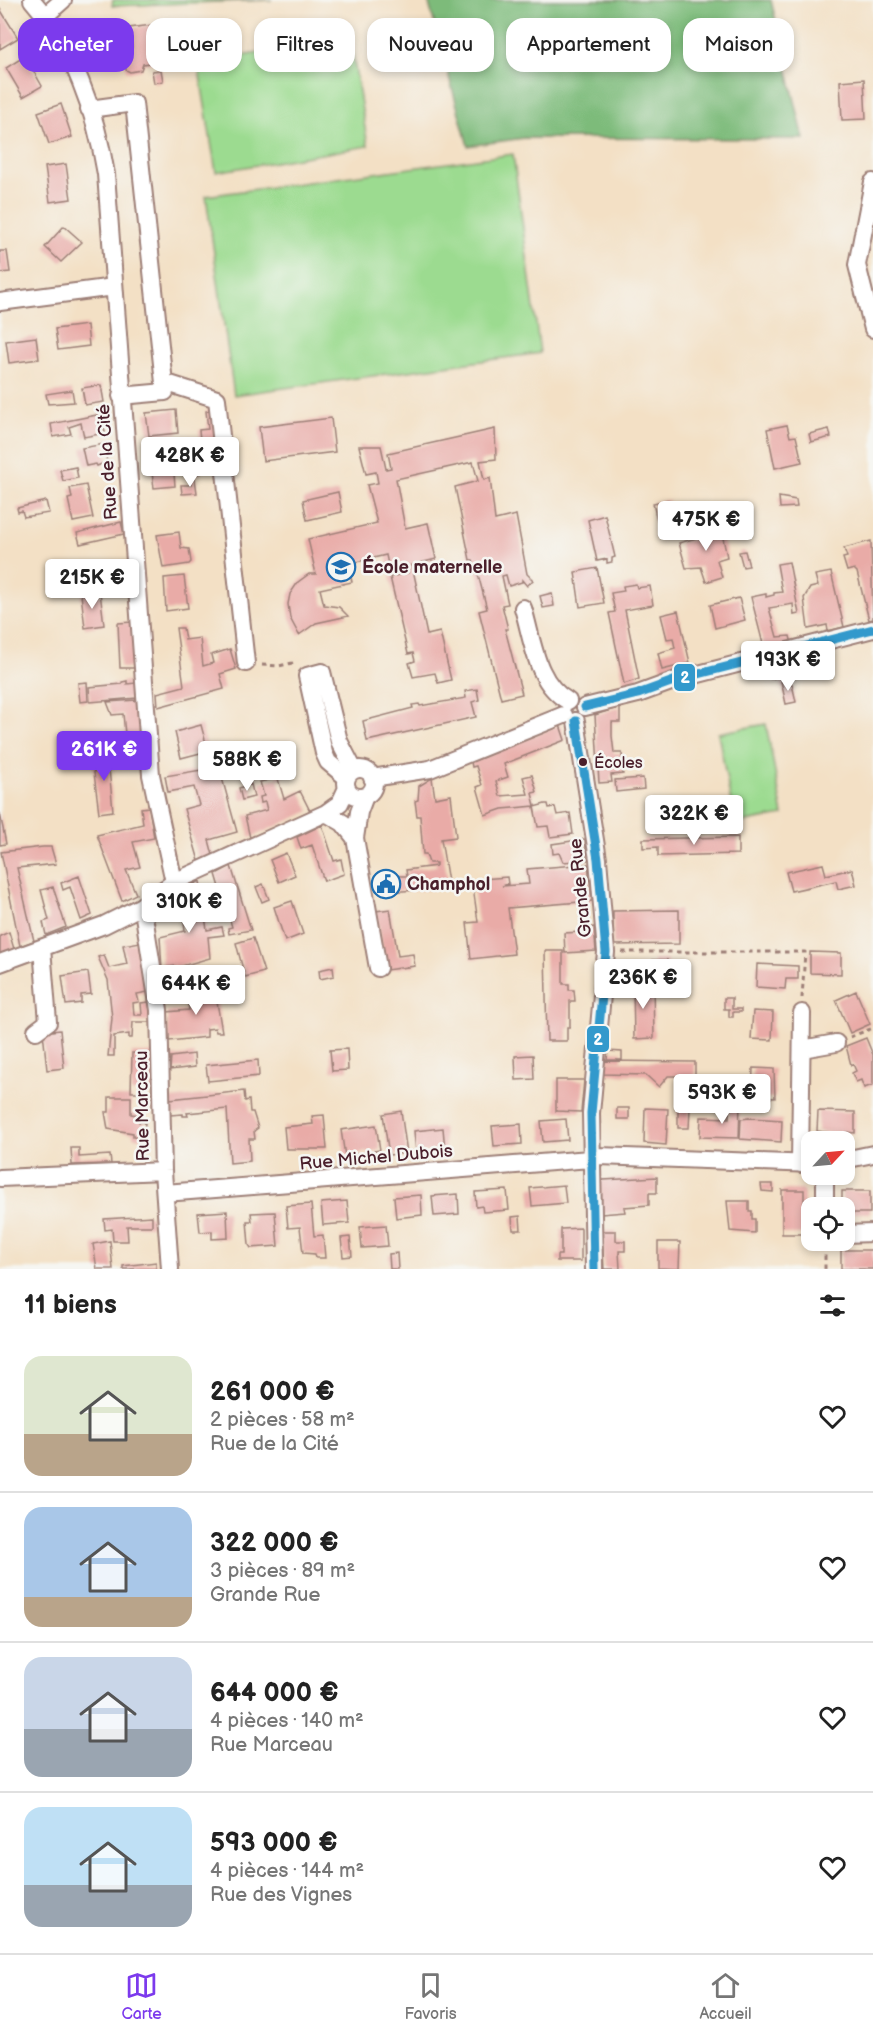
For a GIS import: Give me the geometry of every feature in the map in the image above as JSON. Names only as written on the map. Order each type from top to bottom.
[{"type":"street","name":"Rue de la Cité","points":[[32,0],[65,48],[101,142],[106,174],[151,775],[174,882]]},
{"type":"street","points":[[45,16],[63,0]]},
{"type":"street","points":[[89,109],[134,103],[165,392],[121,396]]},
{"type":"street","points":[[873,183],[857,266],[873,329]]},
{"type":"street","points":[[0,302],[114,287]]},
{"type":"street","points":[[164,382],[217,399],[246,663]]},
{"type":"street","points":[[523,608],[544,680],[573,711]]},
{"type":"street","points":[[372,778],[430,770],[573,711],[638,694],[680,679],[873,629]]},
{"type":"street","points":[[349,779],[328,762],[324,753],[307,676],[322,672],[349,779],[355,796],[365,796]]},
{"type":"street","name":"Grande Rue","points":[[573,711],[598,859],[606,952],[591,1113],[590,1159],[594,1269]]},
{"type":"street","points":[[0,963],[104,925],[140,907],[174,882],[326,813],[340,803],[349,779],[364,770],[372,778],[372,788],[365,796],[359,812],[355,838],[378,968]]},
{"type":"street","points":[[326,813],[343,823],[355,838]]},
{"type":"street","name":"Rue Marceau","points":[[140,907],[146,927],[159,1010],[163,1171],[170,1269]]},
{"type":"street","points":[[36,1031],[48,1022],[42,948]]},
{"type":"street","points":[[802,1013],[805,1131]]},
{"type":"street","points":[[802,1049],[836,1043]]},
{"type":"street","points":[[855,1158],[873,1154]]},
{"type":"street","name":"Rue Michel Dubois","points":[[165,1193],[590,1159],[598,1156],[801,1164]]},
{"type":"street","points":[[0,1178],[163,1171]]},
{"type":"street","points":[[855,1234],[873,1233]]},
{"type":"path","points":[[246,663],[279,666],[299,661]]},
{"type":"path","points":[[606,952],[804,952],[802,1013]]},
{"type":"path","points":[[836,1043],[873,1028]]},
{"type":"path","points":[[825,1251],[825,1269]]},
{"type":"green space","points":[[113,0],[272,0],[112,6]]},
{"type":"green space","points":[[428,0],[771,0],[775,18],[683,18],[683,72],[788,72],[804,139],[524,138],[468,146],[448,72],[494,72],[494,18],[433,18]]},
{"type":"green space","points":[[254,54],[254,72],[355,72],[355,68],[368,146],[216,172],[199,72],[242,72],[242,56]]},
{"type":"green space","points":[[513,154],[540,353],[234,395],[206,196]]},
{"type":"green space","points":[[766,724],[783,815],[735,824],[718,733]]},
{"type":"building","points":[[0,9],[18,38],[0,49]]},
{"type":"building","points":[[146,26],[146,64],[143,64],[141,70],[134,71],[134,27]]},
{"type":"building","points":[[18,60],[18,72],[34,72],[42,86],[23,97],[6,68]]},
{"type":"building","points":[[152,72],[161,72],[163,81],[154,83]]},
{"type":"building","points":[[864,79],[866,119],[842,120],[840,81]]},
{"type":"building","points":[[61,104],[72,137],[49,144],[38,112]]},
{"type":"building","points":[[66,164],[71,199],[50,202],[45,167]]},
{"type":"building","points":[[64,226],[82,242],[61,262],[45,247]]},
{"type":"building","points":[[0,251],[7,251],[10,272],[0,273]]},
{"type":"building","points":[[87,325],[89,346],[58,350],[55,329]]},
{"type":"building","points":[[36,337],[39,359],[9,363],[6,341]]},
{"type":"building","points":[[101,385],[104,402],[85,405],[82,388]]},
{"type":"building","points":[[72,390],[74,402],[48,404],[46,394]]},
{"type":"building","points":[[217,409],[221,454],[203,456],[204,462],[200,463],[201,473],[195,474],[193,449],[201,449],[199,430],[208,429],[206,411]]},
{"type":"building","points":[[176,410],[178,433],[149,436],[146,413]]},
{"type":"building","points":[[102,414],[105,433],[84,437],[81,423],[69,427],[71,434],[53,437],[51,424]]},
{"type":"building","points":[[331,418],[335,452],[263,461],[259,427]]},
{"type":"building","points":[[787,425],[790,437],[796,436],[802,462],[775,468],[767,429]]},
{"type":"building","points":[[495,429],[496,459],[480,461],[484,480],[490,478],[495,520],[516,515],[527,574],[533,580],[527,586],[522,580],[522,582],[509,586],[506,575],[502,576],[508,604],[502,605],[508,629],[505,629],[522,694],[501,699],[479,611],[487,609],[473,560],[470,560],[455,487],[478,481],[473,462],[396,479],[405,528],[428,523],[436,559],[412,565],[427,635],[440,632],[451,680],[438,683],[435,673],[413,677],[409,663],[415,661],[413,653],[408,654],[390,577],[408,573],[408,570],[390,574],[386,555],[348,564],[352,582],[320,589],[324,605],[339,607],[348,616],[316,623],[299,635],[290,618],[288,604],[290,594],[298,582],[309,574],[316,574],[308,539],[377,523],[367,485],[378,483],[376,472],[366,474],[359,446],[381,446],[386,469],[391,468],[388,453]]},
{"type":"building","points":[[829,429],[831,437],[811,442],[809,434]]},
{"type":"building","points":[[104,444],[107,462],[97,466],[96,464],[86,466],[82,448]]},
{"type":"building","points":[[179,452],[187,452],[188,467],[180,467]]},
{"type":"building","points":[[173,462],[175,486],[154,488],[151,465]]},
{"type":"building","points":[[76,467],[78,478],[63,481],[60,470]]},
{"type":"building","points":[[191,479],[195,479],[197,493],[182,494],[181,485],[191,485]]},
{"type":"building","points":[[86,485],[93,518],[73,522],[68,499],[72,498],[70,488]]},
{"type":"building","points":[[338,492],[342,512],[307,520],[303,500]]},
{"type":"building","points":[[779,497],[796,500],[797,507],[780,508]]},
{"type":"building","points":[[668,500],[672,517],[657,520],[653,503]]},
{"type":"building","points":[[46,501],[49,513],[24,517],[22,511],[18,512],[17,508]]},
{"type":"building","points":[[605,515],[615,557],[612,558],[612,562],[607,563],[607,559],[597,561],[588,520]]},
{"type":"building","points":[[121,522],[124,534],[80,544],[77,533]]},
{"type":"building","points":[[723,522],[727,537],[723,538],[727,557],[717,560],[722,577],[706,582],[701,567],[686,568],[679,543],[700,537],[709,532],[708,526]]},
{"type":"building","points":[[179,532],[181,548],[189,549],[191,562],[163,568],[157,535]]},
{"type":"building","points":[[871,541],[873,619],[869,620],[857,572],[854,569],[847,571],[843,558],[847,557],[844,548]]},
{"type":"building","points":[[745,551],[749,566],[743,567],[739,552]]},
{"type":"building","points":[[789,562],[799,614],[794,615],[793,604],[769,608],[777,637],[790,636],[792,644],[764,648],[751,597],[766,594],[766,597],[782,592],[777,564]]},
{"type":"building","points":[[597,568],[604,603],[580,607],[575,572]]},
{"type":"building","points":[[831,572],[844,627],[828,631],[827,625],[808,629],[804,598],[810,588],[818,586],[815,575]]},
{"type":"building","points":[[184,576],[188,608],[166,611],[164,578]]},
{"type":"building","points":[[636,584],[637,588],[650,586],[653,605],[625,610],[639,679],[624,684],[609,613],[615,612],[611,593],[624,591],[623,586]]},
{"type":"building","points":[[100,592],[104,625],[85,628],[81,594]]},
{"type":"building","points":[[552,593],[554,606],[543,608],[540,596]]},
{"type":"building","points":[[739,598],[745,620],[715,628],[710,605]]},
{"type":"building","points":[[678,611],[690,663],[662,670],[658,653],[675,648],[673,638],[667,639],[661,615]]},
{"type":"building","points":[[133,622],[135,668],[120,668],[118,623]]},
{"type":"building","points":[[176,628],[183,628],[185,640],[200,638],[203,666],[213,663],[211,655],[230,649],[236,669],[220,674],[224,689],[158,707],[157,693],[184,686]]},
{"type":"building","points":[[796,659],[800,671],[771,679],[767,667]]},
{"type":"building","points":[[787,680],[788,685],[792,684],[796,702],[786,704],[781,681]]},
{"type":"building","points":[[127,681],[127,684],[136,683],[137,698],[90,702],[89,687],[122,684]]},
{"type":"building","points":[[87,682],[88,701],[80,702],[78,683]]},
{"type":"building","points":[[477,689],[479,700],[472,702],[476,717],[367,741],[363,721],[413,708],[412,705],[419,704],[420,706],[466,698],[465,691]]},
{"type":"building","points":[[137,700],[142,758],[135,758],[134,751],[130,751],[125,739],[122,739],[121,735],[125,734],[123,714],[112,715],[107,702]]},
{"type":"building","points":[[620,707],[620,722],[612,722],[612,736],[614,753],[622,753],[623,774],[611,775],[612,782],[599,783],[595,715]]},
{"type":"building","points":[[201,725],[208,751],[181,758],[175,732]]},
{"type":"building","points":[[560,725],[565,740],[504,764],[508,777],[496,781],[500,796],[528,794],[523,777],[532,775],[537,792],[532,793],[535,806],[502,809],[485,815],[477,787],[482,785],[476,766],[472,767],[471,762]]},
{"type":"building","points":[[113,754],[115,768],[109,768],[113,811],[99,813],[92,757]]},
{"type":"building","points":[[288,758],[291,773],[278,779],[284,799],[300,791],[310,811],[250,838],[245,816],[267,810],[265,802],[261,803],[260,797],[264,796],[260,782],[278,778],[276,770],[260,775],[257,766]]},
{"type":"building","points":[[219,767],[237,832],[209,840],[213,855],[199,861],[184,809],[199,805],[194,787],[168,792],[165,776]]},
{"type":"building","points":[[432,778],[435,798],[451,795],[456,837],[441,839],[449,888],[387,892],[386,880],[390,876],[407,876],[406,870],[436,866],[436,863],[429,863],[426,854],[423,854],[420,816],[417,816],[415,801],[418,800],[419,786]]},
{"type":"building","points":[[643,778],[644,789],[616,792],[615,780]]},
{"type":"building","points":[[251,784],[254,797],[242,800],[239,788]]},
{"type":"building","points":[[548,804],[549,808],[555,807],[557,815],[570,813],[573,834],[550,837],[548,826],[538,827],[534,807]]},
{"type":"building","points":[[149,807],[154,838],[133,842],[140,867],[126,870],[136,894],[122,901],[97,835],[143,824],[141,808]]},
{"type":"building","points":[[0,813],[6,844],[0,845]]},
{"type":"building","points":[[322,825],[334,861],[341,859],[344,874],[324,881],[312,845],[301,849],[297,837]]},
{"type":"building","points":[[738,837],[738,854],[658,856],[658,847],[643,848],[643,839]]},
{"type":"building","points":[[585,839],[587,860],[563,862],[559,853],[553,854],[552,844]]},
{"type":"building","points":[[51,847],[56,864],[17,868],[34,941],[20,946],[1,852]]},
{"type":"building","points":[[286,853],[295,875],[279,882],[270,860]]},
{"type":"building","points":[[588,864],[592,901],[508,908],[514,954],[471,959],[467,923],[478,922],[473,887],[482,886],[482,879],[507,877],[508,884],[502,886],[529,884],[527,869]]},
{"type":"building","points":[[823,864],[826,875],[852,869],[856,885],[838,889],[836,881],[791,891],[786,872]]},
{"type":"building","points":[[231,866],[251,930],[229,934],[228,928],[232,927],[216,874]]},
{"type":"building","points":[[79,876],[92,915],[81,920],[70,887],[63,890],[61,883]]},
{"type":"building","points":[[200,881],[207,930],[222,927],[224,935],[208,937],[210,958],[175,968],[175,966],[162,968],[160,937],[185,931],[181,897],[187,896],[186,889]]},
{"type":"building","points":[[263,884],[269,899],[262,902],[256,887]]},
{"type":"building","points":[[53,887],[66,927],[46,935],[43,922],[49,920],[41,890]]},
{"type":"building","points":[[292,901],[303,934],[285,941],[274,907]]},
{"type":"building","points":[[390,909],[398,956],[413,954],[415,966],[386,970],[376,911]]},
{"type":"building","points":[[679,910],[679,944],[613,945],[613,911]]},
{"type":"building","points":[[594,927],[596,951],[565,953],[564,933],[582,932],[582,928]]},
{"type":"building","points":[[9,932],[14,949],[0,954],[0,936]]},
{"type":"building","points":[[253,938],[264,972],[245,977],[236,943]]},
{"type":"building","points":[[140,942],[148,992],[137,994],[139,1002],[133,1003],[134,1015],[142,1015],[141,1003],[149,1002],[151,1022],[133,1022],[132,1038],[129,1038],[129,1034],[114,1036],[114,1056],[108,1056],[112,1018],[108,980],[98,957],[104,955],[109,968],[127,964],[123,945]]},
{"type":"building","points":[[545,951],[563,951],[563,984],[569,984],[569,990],[574,990],[575,1001],[570,1001],[570,1027],[567,1027],[567,1041],[547,1041]]},
{"type":"building","points":[[810,952],[841,953],[841,974],[810,973]]},
{"type":"building","points":[[653,960],[667,960],[667,978],[653,978]]},
{"type":"building","points":[[757,964],[798,966],[798,979],[786,979],[785,989],[756,987]]},
{"type":"building","points":[[333,967],[334,976],[320,979],[319,970]]},
{"type":"building","points":[[88,972],[91,994],[81,995],[81,1003],[66,1005],[62,976]]},
{"type":"building","points":[[633,981],[653,981],[654,1038],[634,1039]]},
{"type":"building","points":[[214,984],[222,1032],[216,1032],[215,1028],[207,1029],[207,1037],[169,1041],[167,1012],[189,1010],[188,1004],[196,1004],[194,986]]},
{"type":"building","points":[[856,991],[870,1024],[850,1033],[836,1000]]},
{"type":"building","points":[[724,998],[732,998],[732,1009],[741,1009],[741,1012],[733,1012],[733,1017],[729,1017],[729,1009],[724,1009]]},
{"type":"building","points":[[753,1011],[773,1012],[772,1040],[751,1039]]},
{"type":"building","points":[[60,1030],[64,1068],[47,1070],[43,1032]]},
{"type":"building","points":[[866,1038],[873,1055],[873,1085],[864,1088],[861,1080],[856,1082],[852,1073],[856,1071],[853,1064],[851,1065],[846,1046]]},
{"type":"building","points":[[347,1049],[348,1070],[332,1071],[330,1050]]},
{"type":"building","points":[[608,1051],[622,1052],[622,1060],[607,1060]]},
{"type":"building","points":[[132,1053],[154,1053],[154,1092],[131,1092]]},
{"type":"building","points":[[194,1054],[195,1067],[170,1070],[171,1057]]},
{"type":"building","points":[[533,1055],[534,1079],[516,1080],[515,1056]]},
{"type":"building","points":[[258,1060],[259,1076],[208,1081],[206,1065]]},
{"type":"building","points":[[605,1061],[695,1062],[695,1076],[668,1076],[659,1087],[646,1075],[603,1074]]},
{"type":"building","points":[[753,1068],[774,1069],[775,1098],[752,1097]]},
{"type":"building","points":[[556,1080],[584,1080],[581,1112],[556,1111]]},
{"type":"building","points":[[244,1091],[245,1101],[249,1100],[250,1112],[253,1112],[258,1128],[254,1131],[255,1139],[249,1139],[250,1161],[230,1163],[227,1109],[187,1113],[188,1116],[170,1115],[170,1099]]},
{"type":"building","points":[[109,1097],[131,1097],[131,1114],[140,1115],[139,1122],[145,1122],[144,1138],[133,1137],[133,1133],[108,1129],[105,1112],[109,1112]]},
{"type":"building","points":[[730,1102],[740,1102],[739,1138],[700,1137],[701,1117],[729,1118]]},
{"type":"building","points":[[617,1108],[629,1108],[629,1119],[617,1119]]},
{"type":"building","points":[[645,1108],[668,1109],[666,1145],[644,1143]]},
{"type":"building","points":[[678,1109],[690,1109],[689,1128],[678,1128]]},
{"type":"building","points":[[401,1111],[407,1153],[389,1155],[383,1114]]},
{"type":"building","points":[[818,1111],[855,1112],[855,1131],[817,1131]]},
{"type":"building","points":[[324,1115],[327,1149],[286,1149],[284,1127],[313,1124],[312,1116]]},
{"type":"building","points":[[566,1119],[568,1140],[543,1142],[541,1121]]},
{"type":"building","points":[[741,1119],[782,1120],[781,1142],[740,1139]]},
{"type":"building","points":[[521,1124],[522,1144],[494,1146],[492,1126]]},
{"type":"building","points":[[376,1125],[380,1150],[345,1156],[341,1130]]},
{"type":"building","points":[[443,1128],[445,1150],[416,1153],[414,1131]]},
{"type":"building","points":[[71,1148],[79,1148],[79,1157],[110,1155],[111,1164],[72,1165]]},
{"type":"building","points":[[657,1177],[657,1193],[649,1193],[649,1205],[624,1207],[625,1212],[601,1214],[599,1182]]},
{"type":"building","points":[[761,1184],[773,1184],[773,1192],[762,1191]]},
{"type":"building","points":[[564,1185],[566,1203],[532,1206],[530,1188]]},
{"type":"building","points":[[507,1190],[509,1210],[483,1212],[482,1206],[476,1207],[475,1192]]},
{"type":"building","points":[[782,1190],[804,1190],[804,1197],[801,1197],[801,1234],[782,1234]]},
{"type":"building","points":[[842,1191],[870,1191],[870,1213],[855,1213],[855,1197],[842,1197]]},
{"type":"building","points":[[458,1194],[459,1214],[434,1216],[432,1196]]},
{"type":"building","points":[[421,1195],[422,1215],[396,1218],[394,1197]]},
{"type":"building","points":[[347,1201],[349,1223],[323,1225],[321,1203]]},
{"type":"building","points":[[727,1201],[749,1201],[749,1211],[752,1211],[752,1219],[755,1219],[755,1233],[730,1231]]},
{"type":"building","points":[[311,1204],[314,1236],[323,1235],[325,1258],[316,1258],[315,1254],[303,1253],[300,1227],[288,1228],[286,1206]]},
{"type":"building","points":[[227,1211],[228,1238],[212,1239],[212,1231],[200,1232],[198,1213]]},
{"type":"building","points":[[275,1212],[278,1246],[251,1248],[247,1221],[252,1221],[251,1213]]},
{"type":"building","points":[[152,1216],[152,1226],[127,1226],[128,1241],[113,1241],[112,1229],[105,1230],[104,1219]]},
{"type":"building","points":[[520,1216],[521,1230],[513,1230],[512,1217]]},
{"type":"building","points":[[386,1225],[388,1246],[362,1248],[360,1227]]},
{"type":"building","points":[[581,1228],[581,1261],[557,1261],[557,1255],[561,1255],[561,1229]]},
{"type":"building","points":[[602,1231],[616,1231],[616,1241],[625,1241],[625,1251],[619,1251],[620,1269],[604,1269]]},
{"type":"building","points":[[350,1237],[352,1256],[343,1257],[341,1238]]},
{"type":"building","points":[[110,1241],[113,1269],[97,1269],[93,1244]]},
{"type":"building","points":[[658,1242],[680,1242],[679,1269],[658,1268]]},
{"type":"building","points":[[873,1250],[873,1269],[841,1269],[841,1251]]},
{"type":"building","points":[[397,1253],[398,1269],[390,1269],[389,1254]]},
{"type":"building","points":[[156,1262],[156,1269],[123,1269],[123,1266]]},
{"type":"transit line","name":"2","points":[[585,707],[638,694],[679,679],[873,629]]},
{"type":"transit line","name":"2","points":[[576,721],[598,859],[606,952],[591,1113],[594,1269]]},
{"type":"place","name":"École maternelle","points":[[341,567]]},
{"type":"place","name":"Écoles","points":[[583,762]]},
{"type":"place","name":"Champhol","points":[[386,884]]}]
